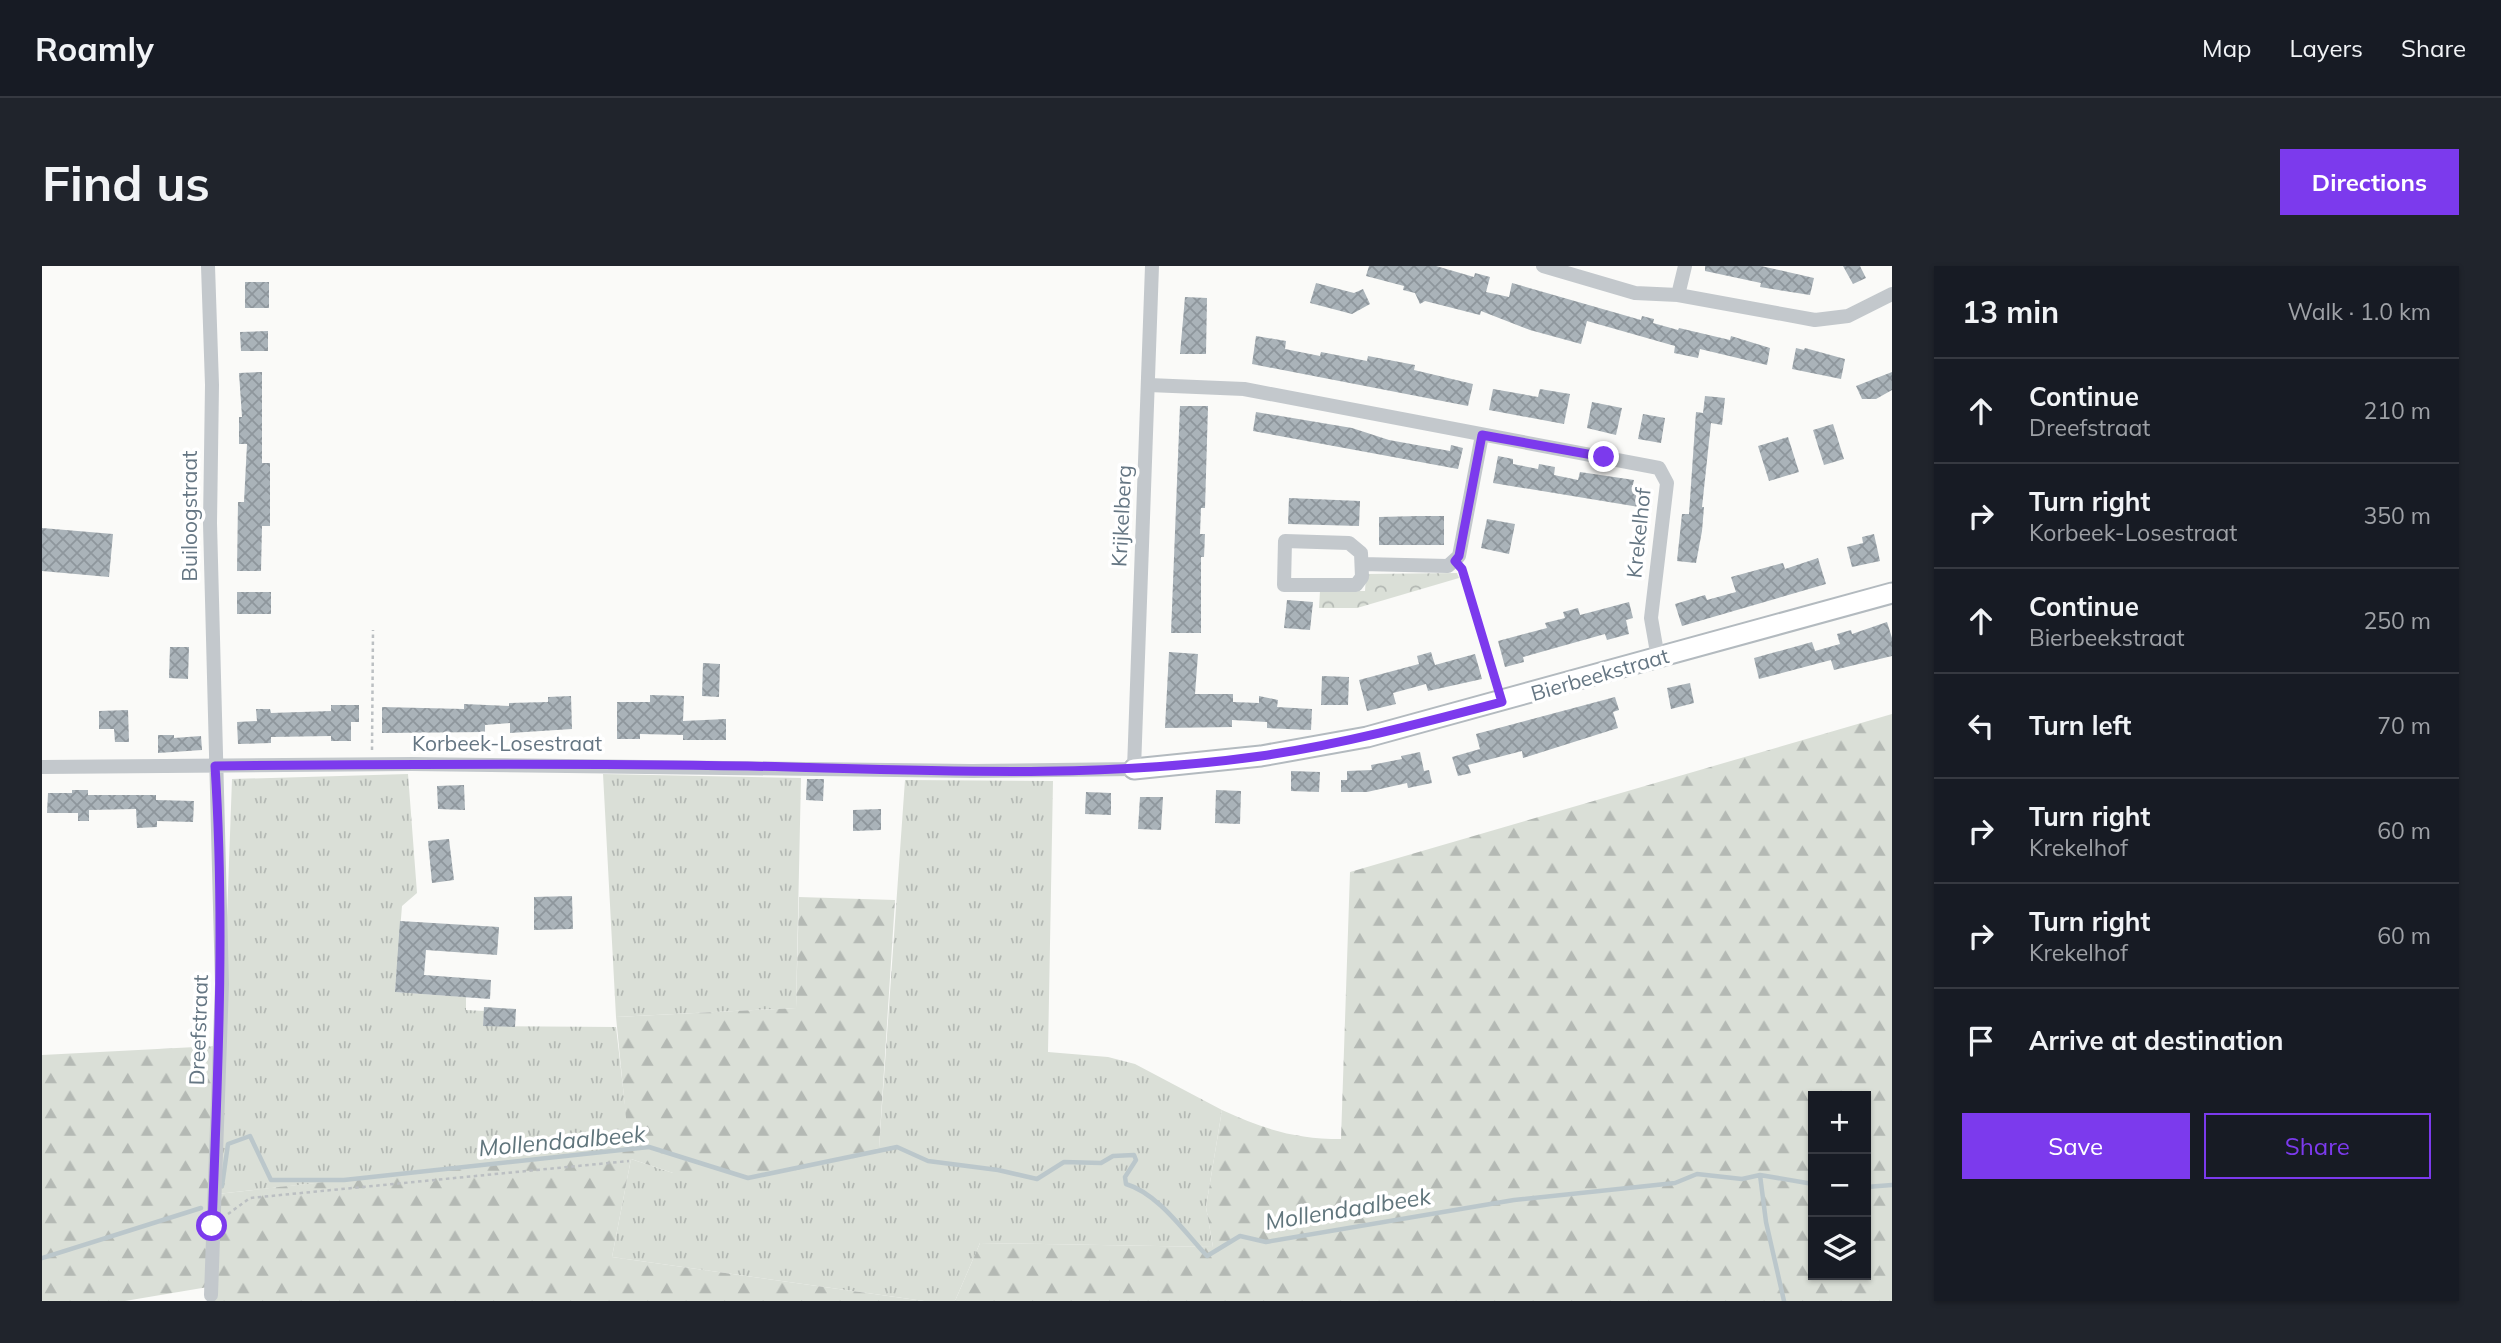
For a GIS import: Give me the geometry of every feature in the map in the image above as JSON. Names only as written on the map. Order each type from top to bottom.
[{"type":"street","name":"Builoogstraat","points":[[208,266],[215,766]]},
{"type":"street","name":"Krijkelberg","points":[[1134,769],[1152,266]]},
{"type":"street","points":[[1543,266],[1635,293],[1678,295],[1815,320],[1848,316],[1892,294]]},
{"type":"street","points":[[1678,295],[1685,266]]},
{"type":"street","name":"Krekelhof","points":[[1149,385],[1244,389],[1654,466],[1662,471],[1667,483],[1651,618],[1658,658]]},
{"type":"street","points":[[1363,564],[1448,566],[1455,561],[1459,556],[1482,435]]},
{"type":"street","points":[[1285,541],[1349,542],[1357,546],[1363,564],[1362,577],[1356,585],[1284,585],[1285,541]]},
{"type":"street","name":"Bierbeekstraat","points":[[972,771],[1134,769],[1261,756],[1367,737],[1892,593]]},
{"type":"street","name":"Korbeek-Losestraat","points":[[42,767],[372,764],[972,771]]},
{"type":"street","name":"Dreefstraat","points":[[211,1295],[222,984],[220,840],[215,766]]},
{"type":"path","points":[[1455,561],[1462,569],[1502,702]]},
{"type":"path","points":[[372,764],[373,630]]},
{"type":"path","points":[[212,1226],[250,1198],[629,1161]]},
{"type":"green space","points":[[1457,573],[1459,578],[1357,608],[1319,608],[1320,591],[1365,591],[1366,574]]},
{"type":"green space","points":[[1892,714],[1892,1301],[955,1301],[980,1243],[1213,1247],[1206,1207],[1222,1110],[1280,1132],[1341,1139],[1350,872]]},
{"type":"green space","points":[[408,774],[417,893],[402,906],[395,992],[466,997],[466,1010],[484,1011],[483,1026],[616,1027],[630,1148],[217,1194],[232,779]]},
{"type":"green space","points":[[603,774],[801,778],[796,1008],[616,1017]]},
{"type":"green space","points":[[905,780],[1053,781],[1048,1052],[1108,1057],[1135,1064],[1222,1110],[1206,1207],[1213,1247],[980,1243],[955,1301],[924,1301],[612,1257],[631,1159],[673,1173],[879,1148]]},
{"type":"green space","points":[[799,897],[895,900],[879,1148],[763,1179],[673,1173],[631,1159],[612,1257],[924,1301],[215,1301],[217,1194],[629,1148],[616,1017],[796,1008]]},
{"type":"green space","points":[[215,1046],[208,1287],[125,1301],[42,1301],[42,1055]]},
{"type":"building","points":[[1369,266],[1436,266],[1474,277],[1475,273],[1490,277],[1486,292],[1509,297],[1512,283],[1641,320],[1642,316],[1654,319],[1653,323],[1678,330],[1679,328],[1730,340],[1731,336],[1770,348],[1767,365],[1700,349],[1698,358],[1674,353],[1675,346],[1587,321],[1581,344],[1530,330],[1481,311],[1480,315],[1425,301],[1420,304],[1415,293],[1403,290],[1404,286],[1366,276]]},
{"type":"building","points":[[1705,266],[1761,266],[1814,278],[1810,295],[1760,287],[1761,283],[1705,271]]},
{"type":"building","points":[[1843,266],[1860,266],[1866,278],[1853,284]]},
{"type":"building","points":[[245,282],[269,282],[269,308],[245,308]]},
{"type":"building","points":[[1316,283],[1354,293],[1363,289],[1370,304],[1352,314],[1310,303]]},
{"type":"building","points":[[1185,297],[1207,298],[1206,354],[1180,354]]},
{"type":"building","points":[[268,331],[268,351],[241,351],[240,332]]},
{"type":"building","points":[[1256,336],[1286,341],[1285,349],[1320,356],[1321,352],[1367,361],[1368,356],[1415,365],[1414,370],[1473,384],[1468,406],[1252,364]]},
{"type":"building","points":[[1796,348],[1845,359],[1841,379],[1792,369]]},
{"type":"building","points":[[262,372],[262,463],[270,463],[270,526],[262,526],[261,571],[237,571],[238,502],[244,502],[247,444],[239,444],[239,417],[242,417],[239,373]]},
{"type":"building","points":[[1892,372],[1892,390],[1876,399],[1862,399],[1856,386]]},
{"type":"building","points":[[1493,389],[1538,397],[1540,389],[1570,394],[1564,424],[1489,410]]},
{"type":"building","points":[[1705,396],[1725,398],[1722,425],[1711,423],[1702,531],[1696,563],[1677,561],[1682,514],[1689,514],[1696,412],[1703,413]]},
{"type":"building","points":[[1592,402],[1622,408],[1616,435],[1587,428]]},
{"type":"building","points":[[1180,406],[1208,406],[1205,508],[1201,508],[1200,534],[1205,534],[1204,557],[1201,557],[1201,633],[1171,633]]},
{"type":"building","points":[[1256,412],[1352,428],[1389,440],[1450,451],[1451,445],[1463,448],[1458,469],[1253,431]]},
{"type":"building","points":[[1643,414],[1665,418],[1661,443],[1638,439]]},
{"type":"building","points":[[1833,424],[1844,459],[1824,465],[1813,430]]},
{"type":"building","points":[[1788,437],[1799,472],[1769,481],[1758,446]]},
{"type":"building","points":[[1498,456],[1513,459],[1513,464],[1538,469],[1539,464],[1555,467],[1554,475],[1578,480],[1580,472],[1634,480],[1632,489],[1642,490],[1639,507],[1493,483]]},
{"type":"building","points":[[1289,498],[1360,501],[1359,526],[1288,524]]},
{"type":"building","points":[[1444,516],[1444,545],[1379,545],[1379,517]]},
{"type":"building","points":[[1487,519],[1515,524],[1509,554],[1481,548]]},
{"type":"building","points":[[42,528],[113,534],[109,577],[42,571]]},
{"type":"building","points":[[1874,534],[1880,561],[1852,567],[1847,547],[1863,543],[1862,537]]},
{"type":"building","points":[[1818,558],[1826,584],[1682,626],[1675,604],[1705,595],[1707,600],[1736,592],[1731,577],[1783,563],[1785,569]]},
{"type":"building","points":[[237,592],[271,592],[271,614],[237,614]]},
{"type":"building","points":[[1287,600],[1313,602],[1310,630],[1284,628]]},
{"type":"building","points":[[1629,602],[1633,618],[1626,620],[1629,634],[1607,640],[1605,634],[1523,657],[1524,662],[1505,667],[1498,641],[1547,628],[1545,623],[1565,618],[1563,612],[1578,608],[1580,615]]},
{"type":"building","points":[[1887,622],[1892,638],[1892,656],[1834,670],[1831,660],[1759,679],[1754,658],[1812,642],[1815,651],[1840,644],[1837,634],[1851,630],[1852,634]]},
{"type":"building","points":[[170,647],[189,647],[188,679],[169,678]]},
{"type":"building","points":[[1169,652],[1198,654],[1195,694],[1233,694],[1233,702],[1259,703],[1259,696],[1278,700],[1277,707],[1312,709],[1311,730],[1267,728],[1267,722],[1232,720],[1232,727],[1165,728]]},
{"type":"building","points":[[1431,652],[1435,665],[1475,654],[1482,679],[1428,691],[1426,684],[1393,693],[1396,704],[1367,711],[1359,680],[1419,664],[1417,656]]},
{"type":"building","points":[[703,663],[720,664],[719,697],[702,696]]},
{"type":"building","points":[[1322,676],[1349,677],[1348,705],[1321,705]]},
{"type":"building","points":[[1690,683],[1694,703],[1671,709],[1667,688]]},
{"type":"building","points":[[650,695],[684,696],[683,721],[726,719],[726,740],[683,740],[683,735],[640,734],[640,739],[617,739],[617,702],[650,702]]},
{"type":"building","points":[[571,696],[572,729],[510,733],[510,723],[485,725],[485,732],[382,733],[382,707],[464,709],[464,704],[509,706],[509,703],[548,702],[548,697]]},
{"type":"building","points":[[1615,697],[1619,710],[1613,712],[1618,728],[1523,758],[1522,751],[1468,765],[1471,773],[1458,776],[1452,757],[1480,749],[1476,734]]},
{"type":"building","points":[[331,705],[359,705],[359,722],[351,722],[351,741],[331,741],[331,736],[271,737],[271,743],[238,744],[237,722],[257,721],[256,709],[270,709],[271,713],[331,711]]},
{"type":"building","points":[[128,710],[129,742],[115,742],[114,729],[99,729],[99,711]]},
{"type":"building","points":[[158,735],[174,735],[174,738],[201,736],[202,750],[158,753]]},
{"type":"building","points":[[1420,752],[1424,771],[1429,770],[1432,783],[1408,788],[1407,783],[1367,792],[1341,792],[1341,780],[1347,780],[1347,771],[1372,770],[1371,765],[1402,759],[1401,756]]},
{"type":"building","points":[[1291,771],[1320,772],[1319,792],[1291,791]]},
{"type":"building","points":[[807,779],[824,779],[823,801],[806,800]]},
{"type":"building","points":[[464,785],[465,810],[438,809],[437,786]]},
{"type":"building","points":[[72,790],[88,790],[88,795],[156,795],[156,800],[194,801],[193,822],[157,821],[157,827],[137,828],[136,809],[89,810],[89,821],[78,821],[78,813],[47,813],[48,793],[72,793]]},
{"type":"building","points":[[1216,790],[1241,791],[1240,824],[1215,823]]},
{"type":"building","points":[[1086,792],[1111,793],[1111,815],[1085,814]]},
{"type":"building","points":[[1140,797],[1163,797],[1161,830],[1138,829]]},
{"type":"building","points":[[881,809],[881,830],[853,831],[853,810]]},
{"type":"building","points":[[449,839],[454,880],[432,883],[428,841]]},
{"type":"building","points":[[572,896],[573,929],[534,930],[534,897]]},
{"type":"building","points":[[400,921],[499,927],[497,955],[426,950],[424,975],[491,980],[490,999],[395,992]]},
{"type":"building","points":[[484,1007],[516,1009],[515,1027],[483,1026]]},
{"type":"waterway","name":"Mollendaalbeek","points":[[222,1186],[228,1144],[250,1136],[271,1180],[344,1180],[649,1147],[748,1178],[897,1147],[928,1161],[998,1170],[1037,1179],[1064,1162],[1101,1163],[1113,1156],[1134,1155],[1136,1160],[1125,1177],[1126,1184],[1160,1205],[1207,1256],[1240,1236],[1266,1242],[1514,1200],[1675,1183],[1697,1174],[1742,1179],[1760,1175],[1808,1183]]},
{"type":"waterway","points":[[1760,1175],[1766,1222],[1784,1301]]},
{"type":"waterway","name":"Mollendaalbeek","points":[[1871,1187],[1892,1185]]},
{"type":"waterway","name":"Mollendaalbeek","points":[[42,1258],[201,1208]]},
{"type":"route","points":[[212,1226],[222,984],[220,840],[215,766],[412,764],[972,771],[1134,769],[1261,756],[1367,737],[1502,702],[1462,569],[1455,561],[1459,556],[1482,435],[1604,457]]}]
